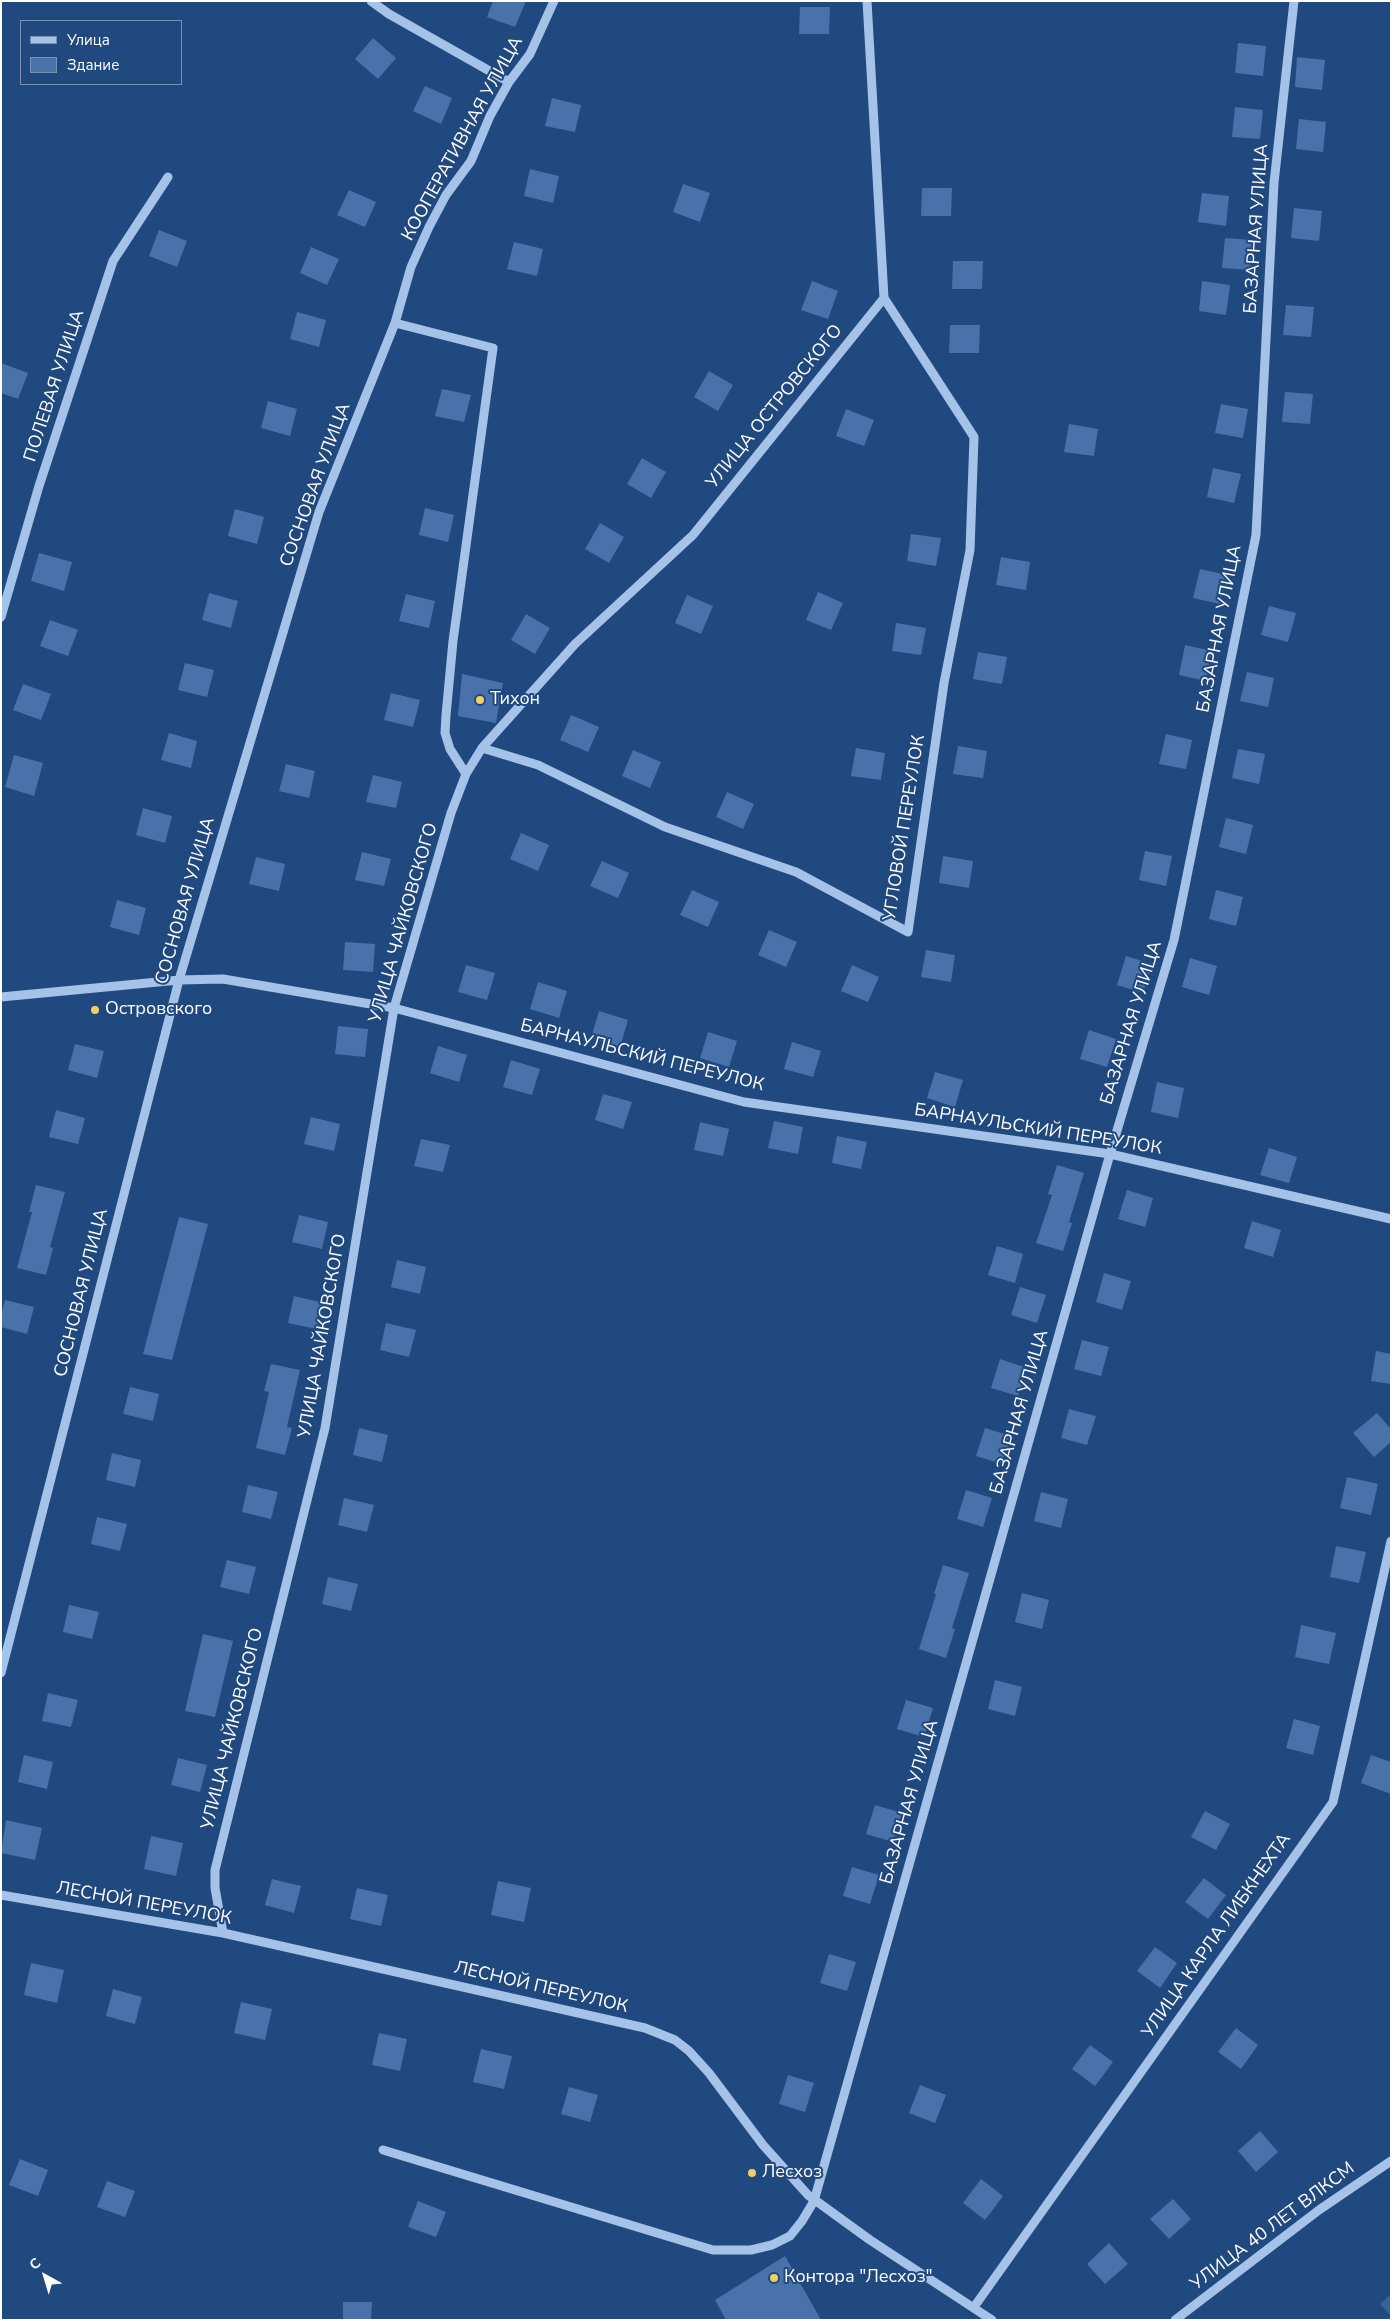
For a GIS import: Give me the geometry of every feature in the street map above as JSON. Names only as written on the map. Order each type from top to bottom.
[{"type":"street","points":[[371,1],[389,14],[509,82]]},
{"type":"street","name":"КООПЕРАТИВНАЯ УЛИЦА","points":[[395,323],[411,267],[429,227],[446,195],[471,161],[490,116],[509,82],[530,54],[554,1]]},
{"type":"street","points":[[867,1],[884,298]]},
{"type":"street","name":"БАЗАРНАЯ УЛИЦА","points":[[383,2150],[713,2250],[751,2250],[772,2245],[790,2236],[814,2201],[1110,1154],[1174,940],[1256,534],[1274,183],[1294,1]]},
{"type":"street","name":"ПОЛЕВАЯ УЛИЦА","points":[[1,617],[39,486],[113,261],[168,178]]},
{"type":"street","name":"УГЛОВОЙ ПЕРЕУЛОК","points":[[482,748],[538,765],[665,827],[796,872],[908,932],[944,683],[970,550],[974,437],[884,298]]},
{"type":"street","name":"УЛИЦА ОСТРОВСКОГО","points":[[482,748],[575,644],[693,535],[884,298]]},
{"type":"street","points":[[395,323],[494,348],[452,641],[446,715],[445,733],[450,749],[466,774]]},
{"type":"street","name":"СОСНОВАЯ УЛИЦА","points":[[1,1673],[179,980],[319,512],[395,323]]},
{"type":"street","name":"УЛИЦА ЧАЙКОВСКОГО","points":[[223,1933],[215,1888],[215,1870],[325,1428],[394,1008],[452,813],[466,774],[482,748]]},
{"type":"street","name":"БАРНАУЛЬСКИЙ ПЕРЕУЛОК","points":[[1,997],[179,980],[223,979],[394,1008],[744,1102],[1110,1154],[1391,1219]]},
{"type":"street","name":"УЛИЦА КАРЛА ЛИБКНЕХТА","points":[[974,2307],[1333,1802],[1391,1541]]},
{"type":"street","name":"ЛЕСНОЙ ПЕРЕУЛОК","points":[[1,1895],[223,1933],[645,2028],[675,2040],[690,2051],[709,2073],[763,2145],[814,2201],[992,2320]]},
{"type":"street","name":"УЛИЦА 40 ЛЕТ ВЛКСМ","points":[[1175,2320],[1319,2210],[1391,2161]]},
{"type":"shaded area","points":[[1391,2294],[1391,2316],[1380,2304]]},
{"type":"building","points":[[493,1],[526,1],[515,27],[487,17]]},
{"type":"building","points":[[800,7],[830,7],[829,34],[799,34]]},
{"type":"building","points":[[373,38],[396,58],[378,79],[355,59]]},
{"type":"building","points":[[1238,43],[1266,46],[1263,76],[1235,73]]},
{"type":"building","points":[[1297,57],[1325,60],[1322,90],[1295,87]]},
{"type":"building","points":[[425,86],[452,98],[441,124],[413,111]]},
{"type":"building","points":[[552,98],[581,105],[575,132],[545,126]]},
{"type":"building","points":[[1235,107],[1263,110],[1260,139],[1232,137]]},
{"type":"building","points":[[1299,119],[1326,122],[1323,152],[1296,149]]},
{"type":"building","points":[[530,169],[559,176],[553,203],[524,196]]},
{"type":"building","points":[[683,184],[710,193],[700,222],[673,212]]},
{"type":"building","points":[[922,188],[952,188],[951,216],[921,216]]},
{"type":"building","points":[[349,190],[376,202],[365,227],[337,215]]},
{"type":"building","points":[[1202,193],[1229,196],[1226,226],[1198,222]]},
{"type":"building","points":[[1294,208],[1322,211],[1319,241],[1291,238]]},
{"type":"building","points":[[159,230],[187,241],[177,267],[149,256]]},
{"type":"building","points":[[1225,238],[1253,240],[1250,270],[1222,268]]},
{"type":"building","points":[[514,242],[543,249],[537,276],[507,269]]},
{"type":"building","points":[[311,247],[339,259],[327,285],[300,273]]},
{"type":"building","points":[[953,261],[983,261],[982,289],[952,289]]},
{"type":"building","points":[[812,281],[838,291],[828,319],[801,310]]},
{"type":"building","points":[[1202,281],[1230,285],[1226,315],[1199,311]]},
{"type":"building","points":[[1286,305],[1314,307],[1311,337],[1283,335]]},
{"type":"building","points":[[297,312],[326,320],[319,347],[290,339]]},
{"type":"building","points":[[950,325],[980,325],[979,353],[949,353]]},
{"type":"building","points":[[1,363],[28,373],[18,399],[1,393]]},
{"type":"building","points":[[709,371],[733,385],[718,411],[694,397]]},
{"type":"building","points":[[442,389],[471,395],[464,422],[435,416]]},
{"type":"building","points":[[1285,392],[1313,394],[1310,424],[1282,422]]},
{"type":"building","points":[[268,401],[297,409],[290,436],[261,428]]},
{"type":"building","points":[[1221,404],[1248,409],[1243,438],[1215,433]]},
{"type":"building","points":[[846,409],[874,420],[864,446],[836,436]]},
{"type":"building","points":[[1069,424],[1098,429],[1094,456],[1064,452]]},
{"type":"building","points":[[642,458],[666,472],[651,498],[627,484]]},
{"type":"building","points":[[1213,468],[1241,474],[1234,503],[1207,497]]},
{"type":"building","points":[[425,508],[454,515],[448,542],[419,535]]},
{"type":"building","points":[[235,509],[264,517],[257,544],[228,536]]},
{"type":"building","points":[[600,523],[624,537],[609,563],[585,549]]},
{"type":"building","points":[[911,534],[941,538],[936,566],[907,561]]},
{"type":"building","points":[[39,553],[72,562],[64,591],[31,581]]},
{"type":"building","points":[[1001,557],[1030,562],[1026,590],[996,585]]},
{"type":"building","points":[[1200,569],[1227,575],[1220,604],[1193,598]]},
{"type":"building","points":[[818,592],[843,603],[831,630],[806,620]]},
{"type":"building","points":[[209,593],[238,601],[231,628],[202,620]]},
{"type":"building","points":[[406,594],[435,601],[429,628],[399,621]]},
{"type":"building","points":[[687,595],[713,606],[701,634],[675,623]]},
{"type":"building","points":[[1269,606],[1296,613],[1288,642],[1261,635]]},
{"type":"building","points":[[526,614],[550,628],[535,654],[511,640]]},
{"type":"building","points":[[50,620],[78,630],[68,656],[40,646]]},
{"type":"building","points":[[896,623],[926,628],[921,655],[892,651]]},
{"type":"building","points":[[1185,645],[1212,651],[1206,681],[1179,675]]},
{"type":"building","points":[[978,652],[1007,657],[1002,684],[973,679]]},
{"type":"building","points":[[185,663],[214,670],[207,697],[178,690]]},
{"type":"building","points":[[1247,672],[1274,678],[1268,707],[1240,701]]},
{"type":"building","name":"Тихон","points":[[462,674],[503,683],[496,723],[458,716]]},
{"type":"building","points":[[23,684],[51,694],[41,720],[13,710]]},
{"type":"building","points":[[391,693],[420,700],[413,727],[384,720]]},
{"type":"building","points":[[571,715],[599,727],[588,752],[560,740]]},
{"type":"building","points":[[169,733],[197,741],[191,768],[161,760]]},
{"type":"building","points":[[1166,734],[1192,740],[1186,769],[1159,764]]},
{"type":"building","points":[[958,746],[987,751],[983,778],[953,774]]},
{"type":"building","points":[[856,748],[885,753],[881,780],[851,776]]},
{"type":"building","points":[[1238,749],[1265,754],[1259,784],[1232,778]]},
{"type":"building","points":[[633,750],[661,762],[650,788],[622,776]]},
{"type":"building","points":[[14,755],[43,763],[34,796],[5,787]]},
{"type":"building","points":[[286,764],[315,771],[309,798],[279,791]]},
{"type":"building","points":[[373,775],[402,782],[396,808],[366,802]]},
{"type":"building","points":[[727,792],[754,804],[743,829],[716,817]]},
{"type":"building","points":[[143,808],[172,816],[165,843],[136,835]]},
{"type":"building","points":[[1226,818],[1253,825],[1246,854],[1219,847]]},
{"type":"building","points":[[521,833],[549,845],[538,871],[510,859]]},
{"type":"building","points":[[1145,851],[1172,856],[1166,886],[1139,880]]},
{"type":"building","points":[[362,852],[391,859],[384,886],[355,880]]},
{"type":"building","points":[[943,856],[973,861],[969,888],[939,883]]},
{"type":"building","points":[[256,857],[285,864],[279,891],[249,884]]},
{"type":"building","points":[[602,861],[629,873],[618,898],[590,886]]},
{"type":"building","points":[[692,890],[719,902],[708,927],[680,915]]},
{"type":"building","points":[[1216,890],[1243,897],[1236,926],[1209,919]]},
{"type":"building","points":[[117,900],[146,908],[139,935],[110,927]]},
{"type":"building","points":[[769,930],[797,942],[786,967],[758,955]]},
{"type":"building","points":[[345,942],[375,944],[373,972],[343,970]]},
{"type":"building","points":[[926,950],[955,955],[951,982],[921,977]]},
{"type":"building","points":[[1126,956],[1152,964],[1143,993],[1117,985]]},
{"type":"building","points":[[1190,958],[1217,966],[1209,995],[1182,987]]},
{"type":"building","points":[[466,965],[495,973],[487,1000],[458,992]]},
{"type":"building","points":[[852,965],[879,977],[868,1002],[841,991]]},
{"type":"building","points":[[538,982],[567,991],[559,1018],[530,1009]]},
{"type":"building","points":[[599,1011],[628,1020],[620,1047],[591,1038]]},
{"type":"building","points":[[338,1026],[368,1029],[365,1057],[335,1054]]},
{"type":"building","points":[[1089,1030],[1116,1039],[1107,1067],[1080,1059]]},
{"type":"building","points":[[708,1032],[737,1041],[729,1067],[700,1058]]},
{"type":"building","points":[[792,1042],[821,1051],[813,1077],[784,1069]]},
{"type":"building","points":[[75,1044],[104,1051],[97,1078],[68,1070]]},
{"type":"building","points":[[438,1046],[467,1055],[459,1082],[430,1073]]},
{"type":"building","points":[[511,1060],[540,1069],[532,1095],[503,1087]]},
{"type":"building","points":[[935,1072],[963,1080],[955,1107],[927,1098]]},
{"type":"building","points":[[1157,1082],[1184,1088],[1178,1118],[1151,1112]]},
{"type":"building","points":[[603,1094],[632,1102],[623,1129],[595,1120]]},
{"type":"building","points":[[56,1110],[85,1118],[78,1144],[49,1137]]},
{"type":"building","points":[[311,1117],[340,1124],[334,1151],[304,1144]]},
{"type":"building","points":[[774,1121],[803,1127],[798,1154],[768,1148]]},
{"type":"building","points":[[700,1122],[729,1129],[723,1156],[694,1150]]},
{"type":"building","points":[[837,1136],[867,1142],[861,1169],[832,1163]]},
{"type":"building","points":[[421,1139],[450,1145],[443,1172],[414,1166]]},
{"type":"building","points":[[1269,1148],[1297,1157],[1289,1183],[1260,1175]]},
{"type":"building","points":[[1057,1165],[1084,1173],[1069,1222],[1072,1223],[1063,1251],[1036,1243],[1052,1195],[1048,1194]]},
{"type":"building","points":[[36,1185],[65,1192],[50,1247],[53,1248],[46,1275],[17,1268],[32,1212],[29,1212]]},
{"type":"building","points":[[1127,1190],[1153,1198],[1145,1227],[1118,1219]]},
{"type":"building","points":[[299,1215],[328,1222],[322,1249],[292,1242]]},
{"type":"building","points":[[179,1217],[208,1224],[172,1360],[143,1354]]},
{"type":"building","points":[[1252,1221],[1281,1230],[1273,1257],[1244,1248]]},
{"type":"building","points":[[997,1246],[1023,1254],[1015,1283],[988,1275]]},
{"type":"building","points":[[397,1260],[426,1267],[420,1294],[391,1287]]},
{"type":"building","points":[[1104,1273],[1131,1281],[1122,1310],[1096,1302]]},
{"type":"building","points":[[1020,1287],[1046,1295],[1037,1323],[1011,1315]]},
{"type":"building","points":[[294,1296],[324,1303],[317,1329],[288,1323]]},
{"type":"building","points":[[5,1300],[34,1307],[27,1334],[1,1327],[1,1315]]},
{"type":"building","points":[[386,1323],[416,1330],[409,1357],[380,1350]]},
{"type":"building","points":[[1082,1340],[1109,1347],[1101,1376],[1074,1369]]},
{"type":"building","points":[[1376,1351],[1391,1354],[1391,1384],[1371,1381]]},
{"type":"building","points":[[1000,1359],[1027,1368],[1018,1396],[991,1388]]},
{"type":"building","points":[[271,1364],[300,1370],[287,1427],[292,1428],[285,1455],[256,1448],[269,1392],[264,1391]]},
{"type":"building","points":[[130,1387],[159,1394],[153,1421],[123,1414]]},
{"type":"building","points":[[1069,1409],[1096,1416],[1087,1445],[1061,1438]]},
{"type":"building","points":[[1377,1413],[1391,1429],[1391,1442],[1374,1457],[1353,1433]]},
{"type":"building","points":[[359,1428],[388,1435],[382,1462],[353,1455]]},
{"type":"building","points":[[985,1428],[1011,1436],[1002,1464],[976,1456]]},
{"type":"building","points":[[112,1453],[141,1460],[135,1487],[106,1480]]},
{"type":"building","points":[[1347,1477],[1378,1484],[1371,1515],[1340,1508]]},
{"type":"building","points":[[248,1485],[278,1492],[271,1519],[242,1512]]},
{"type":"building","points":[[966,1490],[992,1498],[983,1527],[957,1519]]},
{"type":"building","points":[[1041,1492],[1068,1499],[1061,1528],[1034,1521]]},
{"type":"building","points":[[344,1498],[374,1505],[367,1532],[338,1525]]},
{"type":"building","points":[[97,1517],[127,1524],[120,1551],[91,1544]]},
{"type":"building","points":[[1336,1546],[1366,1552],[1359,1583],[1330,1577]]},
{"type":"building","points":[[227,1560],[256,1567],[249,1594],[220,1587]]},
{"type":"building","points":[[943,1565],[969,1573],[952,1628],[955,1629],[946,1658],[919,1649]]},
{"type":"building","points":[[328,1577],[358,1584],[351,1611],[322,1604]]},
{"type":"building","points":[[1022,1593],[1049,1600],[1042,1629],[1015,1622]]},
{"type":"building","points":[[69,1605],[99,1612],[92,1639],[63,1632]]},
{"type":"building","points":[[1301,1625],[1336,1633],[1329,1664],[1295,1657]]},
{"type":"building","points":[[203,1634],[233,1641],[215,1717],[185,1711]]},
{"type":"building","points":[[995,1680],[1022,1687],[1015,1716],[988,1709]]},
{"type":"building","points":[[48,1693],[78,1700],[71,1727],[42,1721]]},
{"type":"building","points":[[906,1700],[933,1708],[924,1737],[897,1729]]},
{"type":"building","points":[[1294,1719],[1320,1726],[1313,1755],[1286,1748]]},
{"type":"building","points":[[24,1755],[53,1762],[47,1789],[18,1782]]},
{"type":"building","points":[[1371,1755],[1391,1762],[1391,1794],[1361,1783]]},
{"type":"building","points":[[178,1758],[207,1765],[200,1792],[171,1785]]},
{"type":"building","points":[[875,1805],[902,1813],[893,1842],[866,1834]]},
{"type":"building","points":[[1205,1811],[1230,1824],[1216,1850],[1191,1837]]},
{"type":"building","points":[[6,1820],[42,1828],[35,1860],[1,1853]]},
{"type":"building","points":[[151,1836],[183,1843],[176,1876],[144,1869]]},
{"type":"building","points":[[852,1867],[879,1875],[870,1904],[843,1896]]},
{"type":"building","points":[[1204,1878],[1226,1895],[1208,1919],[1185,1902]]},
{"type":"building","points":[[272,1879],[301,1886],[294,1913],[265,1905]]},
{"type":"building","points":[[498,1881],[531,1888],[524,1922],[491,1915]]},
{"type":"building","points":[[357,1888],[388,1895],[381,1926],[350,1919]]},
{"type":"building","points":[[1155,1947],[1177,1963],[1160,1988],[1137,1971]]},
{"type":"building","points":[[829,1954],[856,1962],[847,1991],[820,1983]]},
{"type":"building","points":[[31,1963],[64,1970],[57,2003],[24,1995]]},
{"type":"building","points":[[113,1989],[142,1997],[135,2024],[106,2016]]},
{"type":"building","points":[[241,2002],[272,2009],[265,2040],[234,2033]]},
{"type":"building","points":[[1236,2028],[1258,2045],[1241,2069],[1218,2052]]},
{"type":"building","points":[[379,2033],[407,2039],[400,2071],[372,2065]]},
{"type":"building","points":[[1090,2045],[1113,2062],[1095,2086],[1072,2069]]},
{"type":"building","points":[[481,2049],[512,2056],[504,2089],[473,2082]]},
{"type":"building","points":[[788,2075],[814,2083],[805,2112],[779,2104]]},
{"type":"building","points":[[920,2085],[946,2095],[935,2123],[909,2113]]},
{"type":"building","points":[[569,2087],[598,2095],[590,2122],[561,2114]]},
{"type":"building","points":[[1260,2131],[1278,2152],[1256,2172],[1238,2151]]},
{"type":"building","points":[[20,2159],[48,2170],[38,2196],[9,2185]]},
{"type":"building","points":[[981,2179],[1003,2196],[985,2220],[963,2203]]},
{"type":"building","points":[[107,2181],[135,2191],[125,2217],[97,2207]]},
{"type":"building","points":[[1173,2199],[1191,2219],[1169,2239],[1150,2219]]},
{"type":"building","points":[[418,2201],[446,2212],[436,2237],[408,2227]]},
{"type":"building","points":[[1109,2243],[1128,2264],[1105,2284],[1087,2264]]},
{"type":"building","name":"Контора \"Лесхоз\"","points":[[785,2256],[821,2320],[726,2320],[715,2300]]},
{"type":"building","points":[[343,2302],[372,2302],[371,2320],[343,2320]]},
{"type":"place","name":"Тихон","points":[[480,700]]},
{"type":"place","name":"Островского","points":[[95,1010]]},
{"type":"place","name":"Лесхоз","points":[[752,2173]]},
{"type":"place","name":"Контора \"Лесхоз\"","points":[[774,2278]]}]
